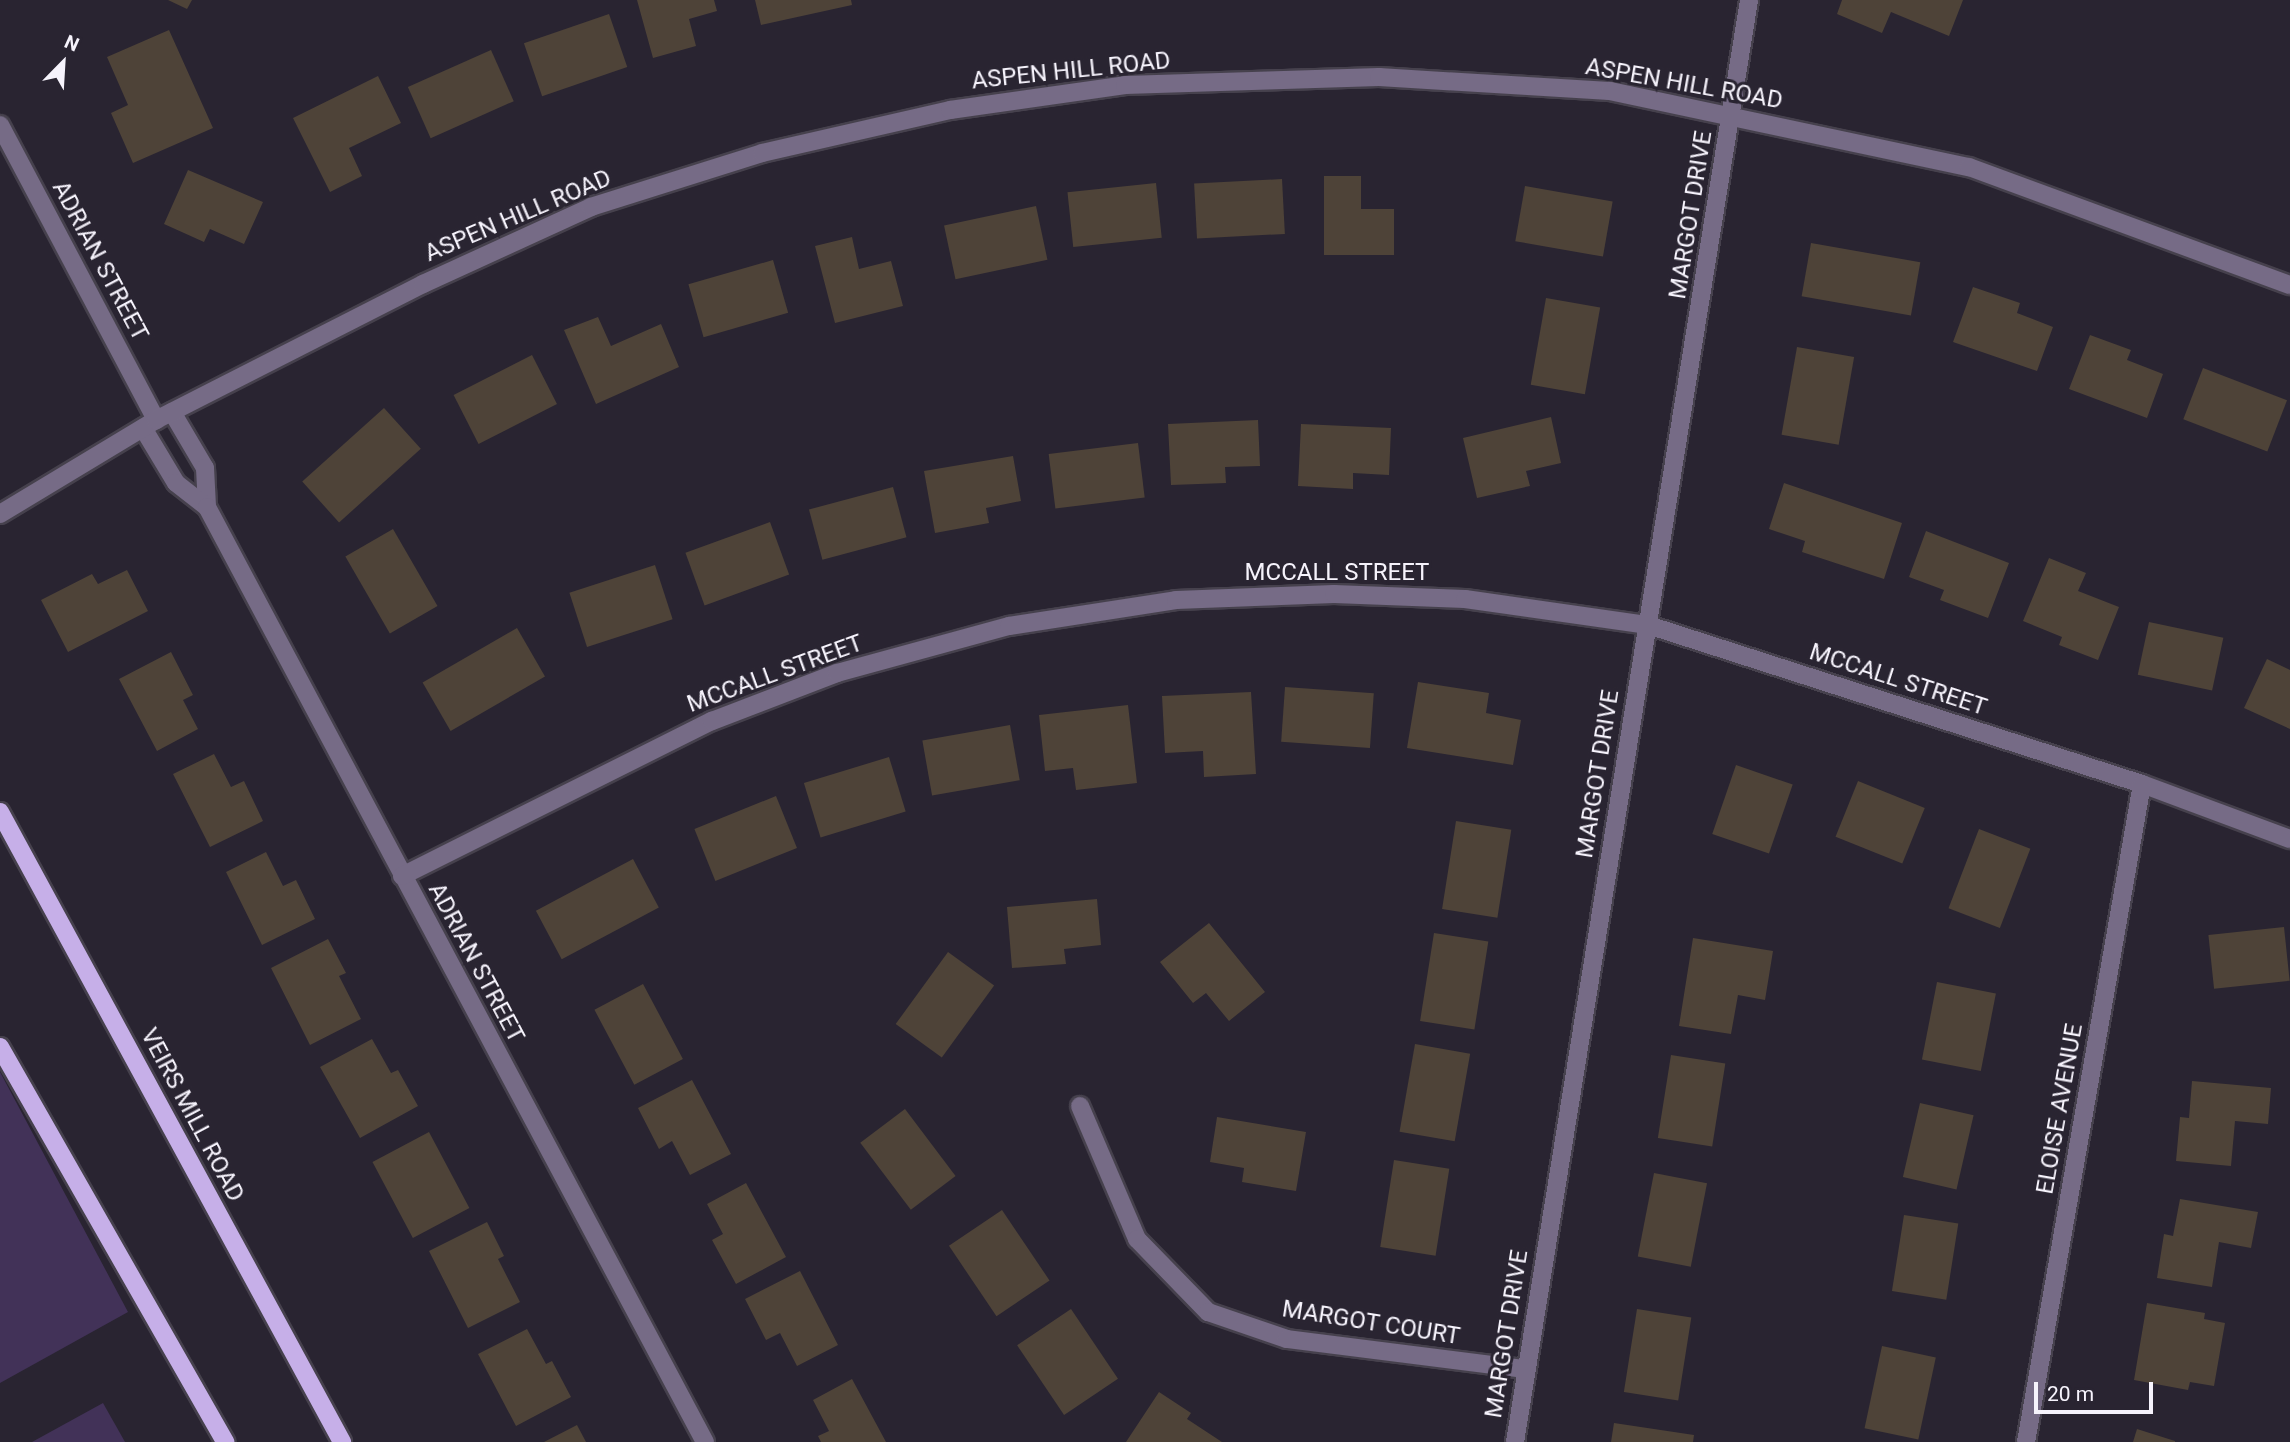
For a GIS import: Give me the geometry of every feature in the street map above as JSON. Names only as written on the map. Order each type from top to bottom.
[{"type":"main road","name":"VEIRS MILL ROAD","points":[[0,812],[342,1442]]},
{"type":"main road","points":[[0,1047],[225,1442]]},
{"type":"street","name":"MARGOT DRIVE","points":[[1516,1442],[1524,1369],[1733,115],[1749,0]]},
{"type":"street","name":"ASPEN HILL ROAD","points":[[0,514],[157,420],[423,284],[591,207],[762,153],[950,110],[1125,85],[1379,77],[1609,91],[1733,115],[1969,167],[2290,285]]},
{"type":"street","name":"ADRIAN STREET","points":[[0,125],[157,420],[176,483],[207,507],[705,1442]]},
{"type":"street","name":"ADRIAN STREET","points":[[157,420],[205,468],[207,507]]},
{"type":"street","name":"MCCALL STREET","points":[[402,876],[712,721],[837,673],[1009,626],[1176,600],[1334,594],[1465,599],[1648,625],[2142,784],[2290,838]]},
{"type":"street","name":"ELOISE AVENUE","points":[[2026,1442],[2142,784]]},
{"type":"street","name":"MARGOT COURT","points":[[1080,1106],[1137,1239],[1208,1312],[1287,1339],[1524,1369]]},
{"type":"shaded area","points":[[0,1072],[128,1312],[0,1383]]},
{"type":"shaded area","points":[[103,1403],[125,1442],[32,1442]]},
{"type":"building","points":[[168,0],[192,0],[187,9]]},
{"type":"building","points":[[637,0],[714,0],[717,11],[689,19],[696,46],[653,58]]},
{"type":"building","points":[[755,0],[851,0],[852,5],[761,25]]},
{"type":"building","points":[[1842,0],[1963,0],[1949,36],[1891,12],[1882,33],[1837,14]]},
{"type":"building","points":[[609,14],[627,67],[542,96],[524,43]]},
{"type":"building","points":[[169,30],[213,128],[133,163],[111,113],[128,105],[107,57]]},
{"type":"building","points":[[491,50],[514,101],[431,138],[408,87]]},
{"type":"building","points":[[378,76],[401,123],[349,148],[362,176],[330,192],[293,118]]},
{"type":"building","points":[[188,170],[263,202],[244,244],[210,229],[204,242],[164,224]]},
{"type":"building","points":[[1324,176],[1361,176],[1361,209],[1394,209],[1394,255],[1324,255]]},
{"type":"building","points":[[1282,179],[1285,234],[1197,239],[1194,184]]},
{"type":"building","points":[[1156,183],[1162,238],[1073,247],[1067,192]]},
{"type":"building","points":[[1525,186],[1613,201],[1603,257],[1515,241]]},
{"type":"building","points":[[1036,206],[1047,260],[955,279],[944,226]]},
{"type":"building","points":[[852,237],[859,269],[891,261],[903,306],[835,323],[815,246]]},
{"type":"building","points":[[1811,243],[1920,262],[1911,315],[1802,296]]},
{"type":"building","points":[[773,260],[788,313],[704,337],[688,284]]},
{"type":"building","points":[[1973,287],[2020,303],[2017,313],[2053,327],[2037,371],[1953,342]]},
{"type":"building","points":[[1546,298],[1600,308],[1585,394],[1531,385]]},
{"type":"building","points":[[598,317],[611,346],[661,324],[679,367],[596,404],[564,330]]},
{"type":"building","points":[[2090,335],[2131,350],[2127,360],[2163,374],[2147,418],[2069,389]]},
{"type":"building","points":[[1797,347],[1854,357],[1839,445],[1782,435]]},
{"type":"building","points":[[532,355],[557,404],[479,444],[454,395]]},
{"type":"building","points":[[2203,368],[2287,400],[2267,452],[2183,419]]},
{"type":"building","points":[[384,408],[421,449],[339,522],[302,482]]},
{"type":"building","points":[[1551,417],[1561,463],[1526,471],[1530,486],[1477,498],[1463,438]]},
{"type":"building","points":[[1258,420],[1260,466],[1225,467],[1226,483],[1171,485],[1168,424]]},
{"type":"building","points":[[1301,424],[1391,428],[1389,475],[1353,473],[1353,489],[1298,486]]},
{"type":"building","points":[[1138,443],[1145,498],[1055,509],[1049,454]]},
{"type":"building","points":[[1013,456],[1021,501],[986,508],[989,523],[935,533],[924,471]]},
{"type":"building","points":[[1784,483],[1902,523],[1884,579],[1802,552],[1805,541],[1769,529]]},
{"type":"building","points":[[893,487],[906,537],[822,560],[809,510]]},
{"type":"building","points":[[770,522],[789,575],[705,605],[685,553]]},
{"type":"building","points":[[393,529],[437,606],[390,634],[345,556]]},
{"type":"building","points":[[1926,531],[2009,563],[1988,618],[1940,600],[1944,590],[1909,577]]},
{"type":"building","points":[[2049,558],[2086,573],[2078,591],[2119,607],[2098,660],[2059,645],[2062,637],[2023,621]]},
{"type":"building","points":[[655,565],[673,619],[587,647],[569,593]]},
{"type":"building","points":[[127,570],[148,611],[68,652],[41,600],[92,574],[98,584]]},
{"type":"building","points":[[2149,622],[2223,638],[2212,691],[2138,675]]},
{"type":"building","points":[[517,628],[545,676],[451,731],[423,682]]},
{"type":"building","points":[[171,652],[193,695],[183,700],[198,729],[157,751],[119,679]]},
{"type":"building","points":[[2267,659],[2290,670],[2290,729],[2244,708]]},
{"type":"building","points":[[1418,682],[1489,693],[1486,713],[1521,720],[1513,765],[1407,748]]},
{"type":"building","points":[[1285,687],[1374,693],[1370,748],[1281,742]]},
{"type":"building","points":[[1251,692],[1256,774],[1204,777],[1203,751],[1165,753],[1162,696]]},
{"type":"building","points":[[1128,705],[1137,783],[1076,790],[1073,768],[1045,771],[1039,715]]},
{"type":"building","points":[[1010,725],[1020,780],[932,796],[922,740]]},
{"type":"building","points":[[214,754],[231,787],[244,781],[263,821],[210,847],[173,774]]},
{"type":"building","points":[[889,757],[906,812],[821,838],[804,783]]},
{"type":"building","points":[[1736,765],[1793,785],[1769,854],[1712,834]]},
{"type":"building","points":[[1858,781],[1925,808],[1902,864],[1836,837]]},
{"type":"building","points":[[776,796],[797,848],[715,881],[694,829]]},
{"type":"building","points":[[1456,821],[1511,830],[1497,918],[1442,909]]},
{"type":"building","points":[[1979,829],[2030,849],[2000,928],[1949,908]]},
{"type":"building","points":[[266,852],[283,886],[296,880],[315,919],[262,945],[226,872]]},
{"type":"building","points":[[633,859],[659,908],[562,959],[536,911]]},
{"type":"building","points":[[1097,899],[1101,945],[1064,949],[1066,964],[1012,968],[1007,907]]},
{"type":"building","points":[[1209,923],[1265,992],[1229,1021],[1206,993],[1193,1003],[1160,962]]},
{"type":"building","points":[[2284,927],[2290,981],[2214,989],[2208,935]]},
{"type":"building","points":[[1434,933],[1488,942],[1474,1030],[1420,1021]]},
{"type":"building","points":[[1693,938],[1773,951],[1765,1000],[1738,995],[1731,1034],[1679,1026]]},
{"type":"building","points":[[328,939],[346,973],[339,976],[361,1019],[310,1045],[271,968]]},
{"type":"building","points":[[948,952],[994,986],[942,1058],[896,1024]]},
{"type":"building","points":[[1937,982],[1996,993],[1981,1071],[1922,1060]]},
{"type":"building","points":[[643,984],[683,1059],[634,1085],[594,1010]]},
{"type":"building","points":[[372,1039],[391,1073],[398,1070],[418,1106],[360,1138],[320,1067]]},
{"type":"building","points":[[1415,1044],[1470,1054],[1455,1141],[1400,1132]]},
{"type":"building","points":[[1671,1055],[1725,1064],[1712,1147],[1658,1138]]},
{"type":"building","points":[[692,1080],[731,1154],[690,1175],[672,1141],[659,1149],[638,1108]]},
{"type":"building","points":[[2192,1081],[2271,1088],[2268,1124],[2235,1121],[2231,1166],[2176,1161],[2180,1117],[2189,1118]]},
{"type":"building","points":[[1920,1103],[1974,1115],[1956,1189],[1903,1177]]},
{"type":"building","points":[[905,1109],[956,1176],[911,1210],[860,1143]]},
{"type":"building","points":[[1217,1117],[1306,1132],[1296,1191],[1242,1182],[1244,1168],[1210,1162]]},
{"type":"building","points":[[429,1132],[469,1208],[413,1238],[372,1162]]},
{"type":"building","points":[[1394,1160],[1449,1169],[1436,1256],[1380,1247]]},
{"type":"building","points":[[1654,1173],[1707,1183],[1691,1267],[1638,1256]]},
{"type":"building","points":[[746,1183],[786,1257],[736,1284],[712,1240],[723,1234],[707,1204]]},
{"type":"building","points":[[2180,1199],[2258,1212],[2251,1248],[2219,1242],[2212,1287],[2157,1278],[2164,1234],[2173,1236]]},
{"type":"building","points":[[1002,1210],[1050,1280],[996,1316],[949,1246]]},
{"type":"building","points":[[1904,1215],[1958,1224],[1946,1300],[1892,1291]]},
{"type":"building","points":[[487,1222],[504,1256],[498,1259],[520,1302],[468,1328],[429,1251]]},
{"type":"building","points":[[800,1271],[838,1345],[797,1366],[780,1333],[766,1340],[745,1299]]},
{"type":"building","points":[[2147,1303],[2205,1313],[2204,1319],[2225,1323],[2214,1386],[2190,1382],[2188,1390],[2134,1380]]},
{"type":"building","points":[[1071,1309],[1118,1379],[1064,1415],[1017,1345]]},
{"type":"building","points":[[1637,1309],[1691,1318],[1678,1401],[1624,1392]]},
{"type":"building","points":[[527,1329],[546,1364],[552,1361],[571,1397],[516,1426],[478,1354]]},
{"type":"building","points":[[1882,1346],[1936,1357],[1918,1440],[1865,1428]]},
{"type":"building","points":[[852,1379],[886,1442],[821,1442],[818,1436],[829,1431],[813,1400]]},
{"type":"building","points":[[1159,1392],[1191,1413],[1187,1419],[1222,1442],[1126,1442]]},
{"type":"building","points":[[1614,1423],[1694,1435],[1693,1442],[1611,1442]]},
{"type":"building","points":[[577,1425],[586,1442],[544,1442]]},
{"type":"building","points":[[2137,1429],[2175,1441],[2175,1442],[2133,1442]]}]
